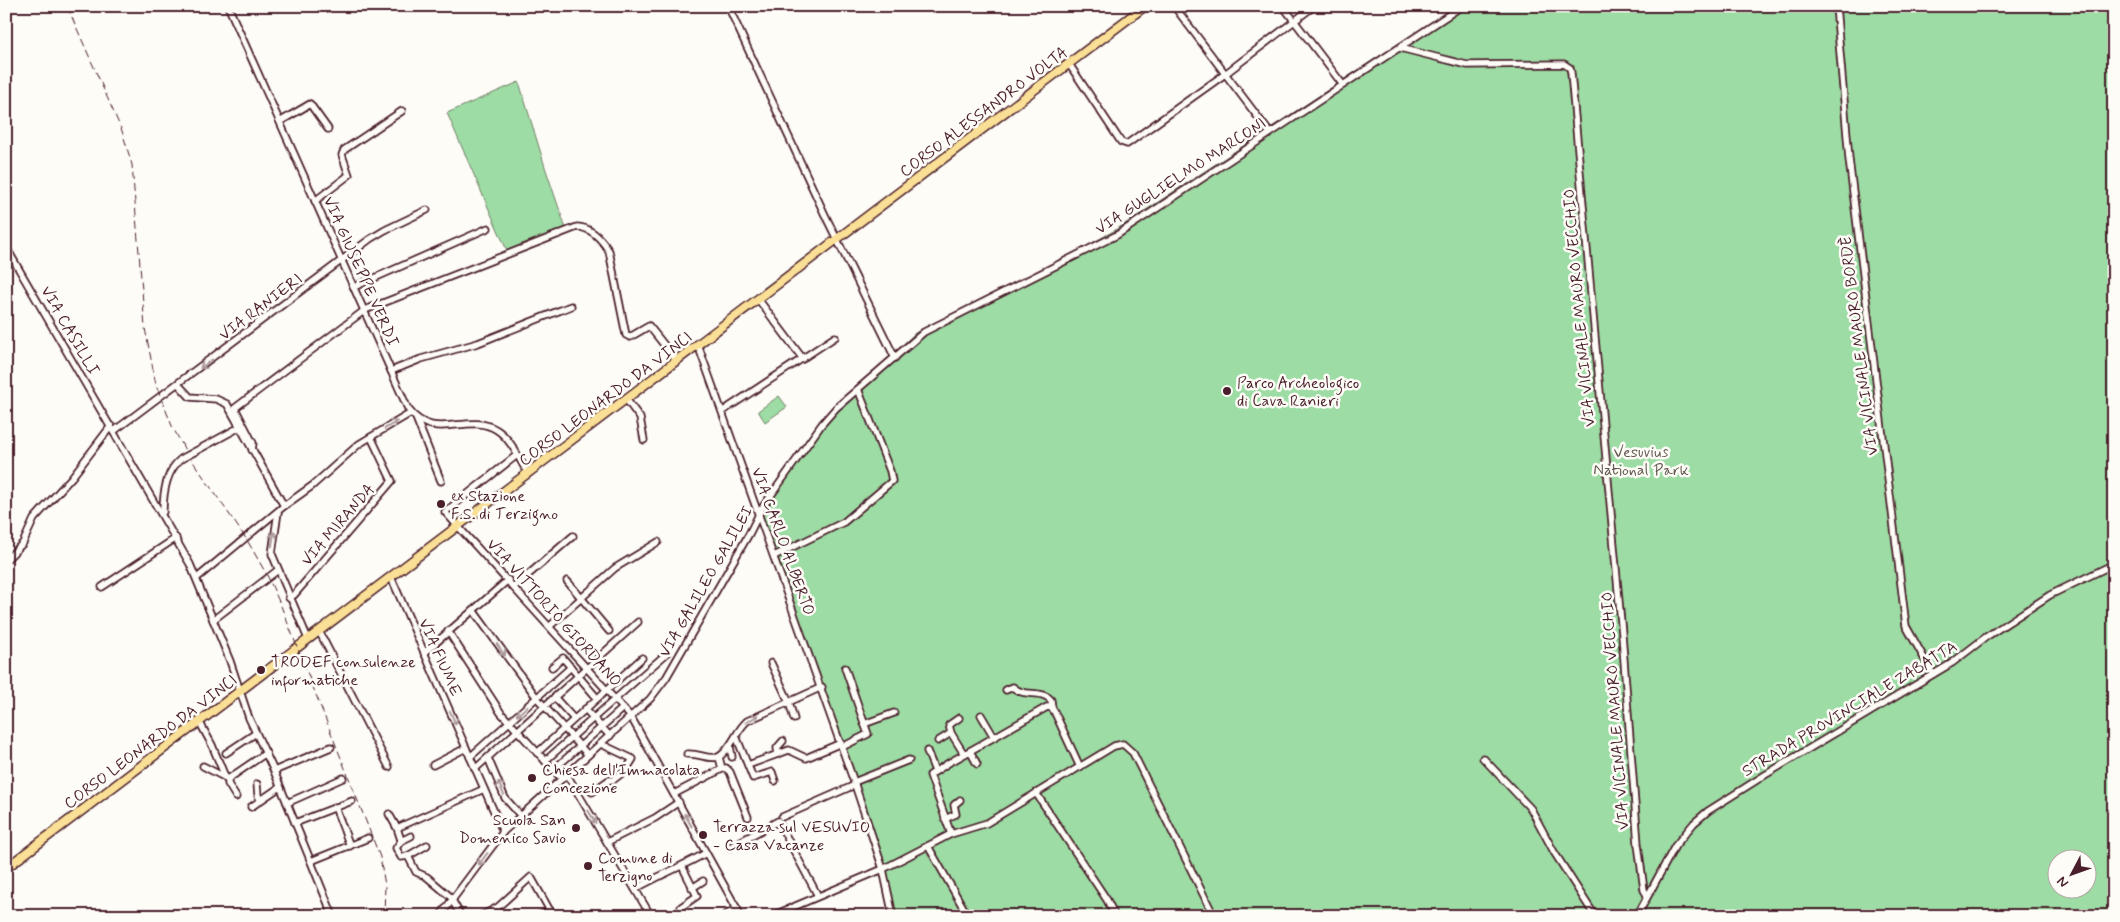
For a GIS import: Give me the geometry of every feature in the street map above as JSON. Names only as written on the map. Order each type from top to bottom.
[{"type":"main road","name":"CORSO ALESSANDRO VOLTA","points":[[838,239],[1145,6]]},
{"type":"main road","name":"CORSO LEONARDO DA VINCI","points":[[6,868],[838,239]]},
{"type":"street","name":"VIA GIUSEPPE VERDI","points":[[228,6],[442,481]]},
{"type":"street","points":[[728,6],[895,358]]},
{"type":"street","points":[[1174,6],[1270,133]]},
{"type":"street","points":[[1283,6],[1343,85]]},
{"type":"street","points":[[1069,64],[1121,142],[1127,144],[1225,74],[1314,6]]},
{"type":"street","name":"VIA GUGLIELMO MARCONI","points":[[858,389],[924,332],[1117,235],[1400,48],[1454,8],[1462,6]]},
{"type":"street","name":"VIA VICINALE MAURO BORDÈ","points":[[1836,6],[1847,141],[1906,626],[1933,674]]},
{"type":"street","name":"VIA VICINALE MAURO VECCHIO","points":[[1400,48],[1467,65],[1564,64],[1570,68],[1621,624],[1638,844],[1644,890],[1647,895]]},
{"type":"street","points":[[281,121],[310,104],[328,129]]},
{"type":"street","points":[[315,200],[349,175],[342,155],[344,150],[402,111]]},
{"type":"street","name":"VIA RANIERI","points":[[6,560],[23,543],[34,519],[113,429],[178,384],[378,234],[427,210]]},
{"type":"street","points":[[252,450],[253,443],[235,408],[364,310],[569,230],[582,227],[603,241],[609,251],[624,333],[630,337],[649,326],[677,361]]},
{"type":"street","points":[[354,287],[488,228]]},
{"type":"street","name":"VIA CASILLI","points":[[6,247],[176,538],[197,578],[230,661],[239,691],[256,734],[274,771],[333,916]]},
{"type":"street","points":[[758,299],[802,359]]},
{"type":"street","points":[[392,371],[421,359],[478,343],[572,306]]},
{"type":"street","points":[[723,411],[836,337]]},
{"type":"street","name":"VIA CARLO ALBERTO","points":[[698,345],[822,688],[883,869],[893,916]]},
{"type":"street","points":[[178,384],[190,397],[216,399],[227,404],[284,506]]},
{"type":"street","points":[[774,556],[844,522],[892,480],[858,389]]},
{"type":"street","name":"VIA GALILEO GALILEI","points":[[440,916],[503,832],[650,699],[666,678],[760,514],[822,424],[836,408],[858,389]]},
{"type":"street","points":[[626,400],[640,418],[644,440]]},
{"type":"street","points":[[197,578],[284,506],[312,486],[359,444],[371,436],[413,416],[431,426],[481,424],[490,426],[502,434],[528,474]]},
{"type":"street","points":[[162,515],[168,476],[172,468],[181,459],[240,428]]},
{"type":"street","name":"VIA MIRANDA","points":[[289,598],[294,595],[392,481],[392,477],[371,436]]},
{"type":"street","name":"VIA VITTORIO GIORDANO","points":[[517,455],[445,512],[631,717],[741,916]]},
{"type":"street","points":[[278,512],[272,550],[289,598],[308,640]]},
{"type":"street","points":[[514,587],[573,536]]},
{"type":"street","points":[[102,587],[176,538]]},
{"type":"street","points":[[550,626],[615,568],[658,542]]},
{"type":"street","name":"STRADA PROVINCIALE ZABATTA","points":[[1637,916],[1674,846],[1701,817],[1764,775],[1933,674],[2050,595],[2114,564]]},
{"type":"street","points":[[213,620],[278,570]]},
{"type":"street","name":"VIA FIUME","points":[[391,577],[503,832]]},
{"type":"street","points":[[424,653],[508,580]]},
{"type":"street","points":[[567,581],[610,631]]},
{"type":"street","points":[[473,610],[537,698],[588,755]]},
{"type":"street","points":[[476,770],[638,622]]},
{"type":"street","points":[[319,631],[389,767]]},
{"type":"street","points":[[448,631],[510,723],[536,753],[553,770],[564,777],[607,842],[651,916]]},
{"type":"street","points":[[545,762],[666,654]]},
{"type":"street","name":"VIA VITTORIO GIORDANO","points":[[552,667],[563,658],[597,698]]},
{"type":"street","points":[[536,753],[642,658]]},
{"type":"street","points":[[771,663],[789,702],[794,719]]},
{"type":"street","points":[[470,757],[571,667]]},
{"type":"street","points":[[748,765],[792,750],[806,758],[868,734],[845,668]]},
{"type":"street","points":[[1006,690],[1013,687],[1030,695],[1044,695],[1051,700],[1052,708],[1080,767]]},
{"type":"street","points":[[687,754],[696,753],[710,759],[719,757],[730,746],[741,727],[747,721],[822,688]]},
{"type":"street","points":[[555,698],[574,719]]},
{"type":"street","points":[[585,708],[610,736]]},
{"type":"street","points":[[553,770],[623,708]]},
{"type":"street","points":[[951,834],[930,775],[1042,710],[1052,708]]},
{"type":"street","points":[[864,724],[894,713]]},
{"type":"street","points":[[981,715],[994,737]]},
{"type":"street","points":[[959,718],[949,725],[951,733],[977,764]]},
{"type":"street","points":[[199,721],[228,784],[236,797]]},
{"type":"street","points":[[938,741],[951,733]]},
{"type":"street","points":[[226,753],[256,734]]},
{"type":"street","points":[[736,736],[754,778],[772,772],[775,781]]},
{"type":"street","points":[[778,754],[777,748],[783,741]]},
{"type":"street","points":[[592,792],[620,775],[633,759],[601,744]]},
{"type":"street","points":[[772,916],[883,869],[951,834],[987,823],[1114,746],[1123,744],[1133,753],[1214,916]]},
{"type":"street","points":[[730,746],[732,757]]},
{"type":"street","points":[[274,771],[331,747]]},
{"type":"street","points":[[433,765],[466,748]]},
{"type":"street","points":[[927,751],[935,771]]},
{"type":"street","points":[[227,779],[266,753]]},
{"type":"street","points":[[758,754],[762,760]]},
{"type":"street","points":[[719,757],[722,769]]},
{"type":"street","points":[[488,758],[505,798],[520,815]]},
{"type":"street","points":[[1483,758],[1531,809],[1554,852],[1595,916]]},
{"type":"street","points":[[782,817],[908,760]]},
{"type":"street","points":[[203,766],[227,779]]},
{"type":"street","points":[[674,794],[726,768],[730,772],[748,817]]},
{"type":"street","points":[[287,802],[343,778]]},
{"type":"street","points":[[257,784],[258,796],[261,799]]},
{"type":"street","points":[[252,807],[280,787]]},
{"type":"street","points":[[397,828],[484,789]]},
{"type":"street","points":[[1036,793],[1107,900],[1115,916]]},
{"type":"street","points":[[945,819],[958,816],[954,805],[960,800]]},
{"type":"street","points":[[295,823],[352,801]]},
{"type":"street","points":[[607,842],[655,818],[678,802]]},
{"type":"street","points":[[335,807],[350,846]]},
{"type":"street","points":[[389,814],[401,840]]},
{"type":"street","points":[[730,847],[778,821],[818,896]]},
{"type":"street","points":[[411,836],[401,841],[397,847],[401,857],[408,856],[427,846]]},
{"type":"street","points":[[311,861],[368,838]]},
{"type":"street","points":[[928,846],[968,916]]},
{"type":"street","points":[[635,889],[657,876],[685,865],[706,853]]},
{"type":"street","points":[[408,856],[416,872],[426,877],[453,899],[462,916]]},
{"type":"street","points":[[681,907],[696,896],[685,865]]},
{"type":"street","points":[[481,916],[498,907],[531,877],[552,913],[539,916]]},
{"type":"street","points":[[692,888],[703,881]]},
{"type":"street","points":[[724,916],[737,908]]},
{"type":"green space","name":"Vesuvius National Park","points":[[1460,6],[2114,6],[2114,916],[891,916],[891,901],[759,515],[820,424],[841,400],[859,387],[915,333],[1055,264],[1117,229],[1375,59]]},
{"type":"green space","points":[[519,82],[566,229],[508,253],[447,113]]},
{"type":"green space","points":[[779,396],[787,407],[765,422],[758,411]]},
{"type":"railway","points":[[67,6],[122,131],[132,165],[145,328],[156,385],[172,426],[185,450],[247,540],[268,577],[281,606],[380,857],[385,885],[384,916]]},
{"type":"place","name":"Parco Archeologico di Cava Ranieri","points":[[1227,391]]},
{"type":"place","name":"ex Stazione F.S. di Terzigno","points":[[441,504]]},
{"type":"place","name":"TRODEF consulenze informatiche","points":[[261,670]]},
{"type":"place","name":"Chiesa dell'Immacolata Concezione","points":[[532,778]]},
{"type":"place","name":"Scuola San Domenico Savio","points":[[576,828]]},
{"type":"place","name":"Terrazza sul VESUVIO - Casa Vacanze","points":[[703,835]]},
{"type":"place","name":"Comune di Terzigno","points":[[588,866]]}]
